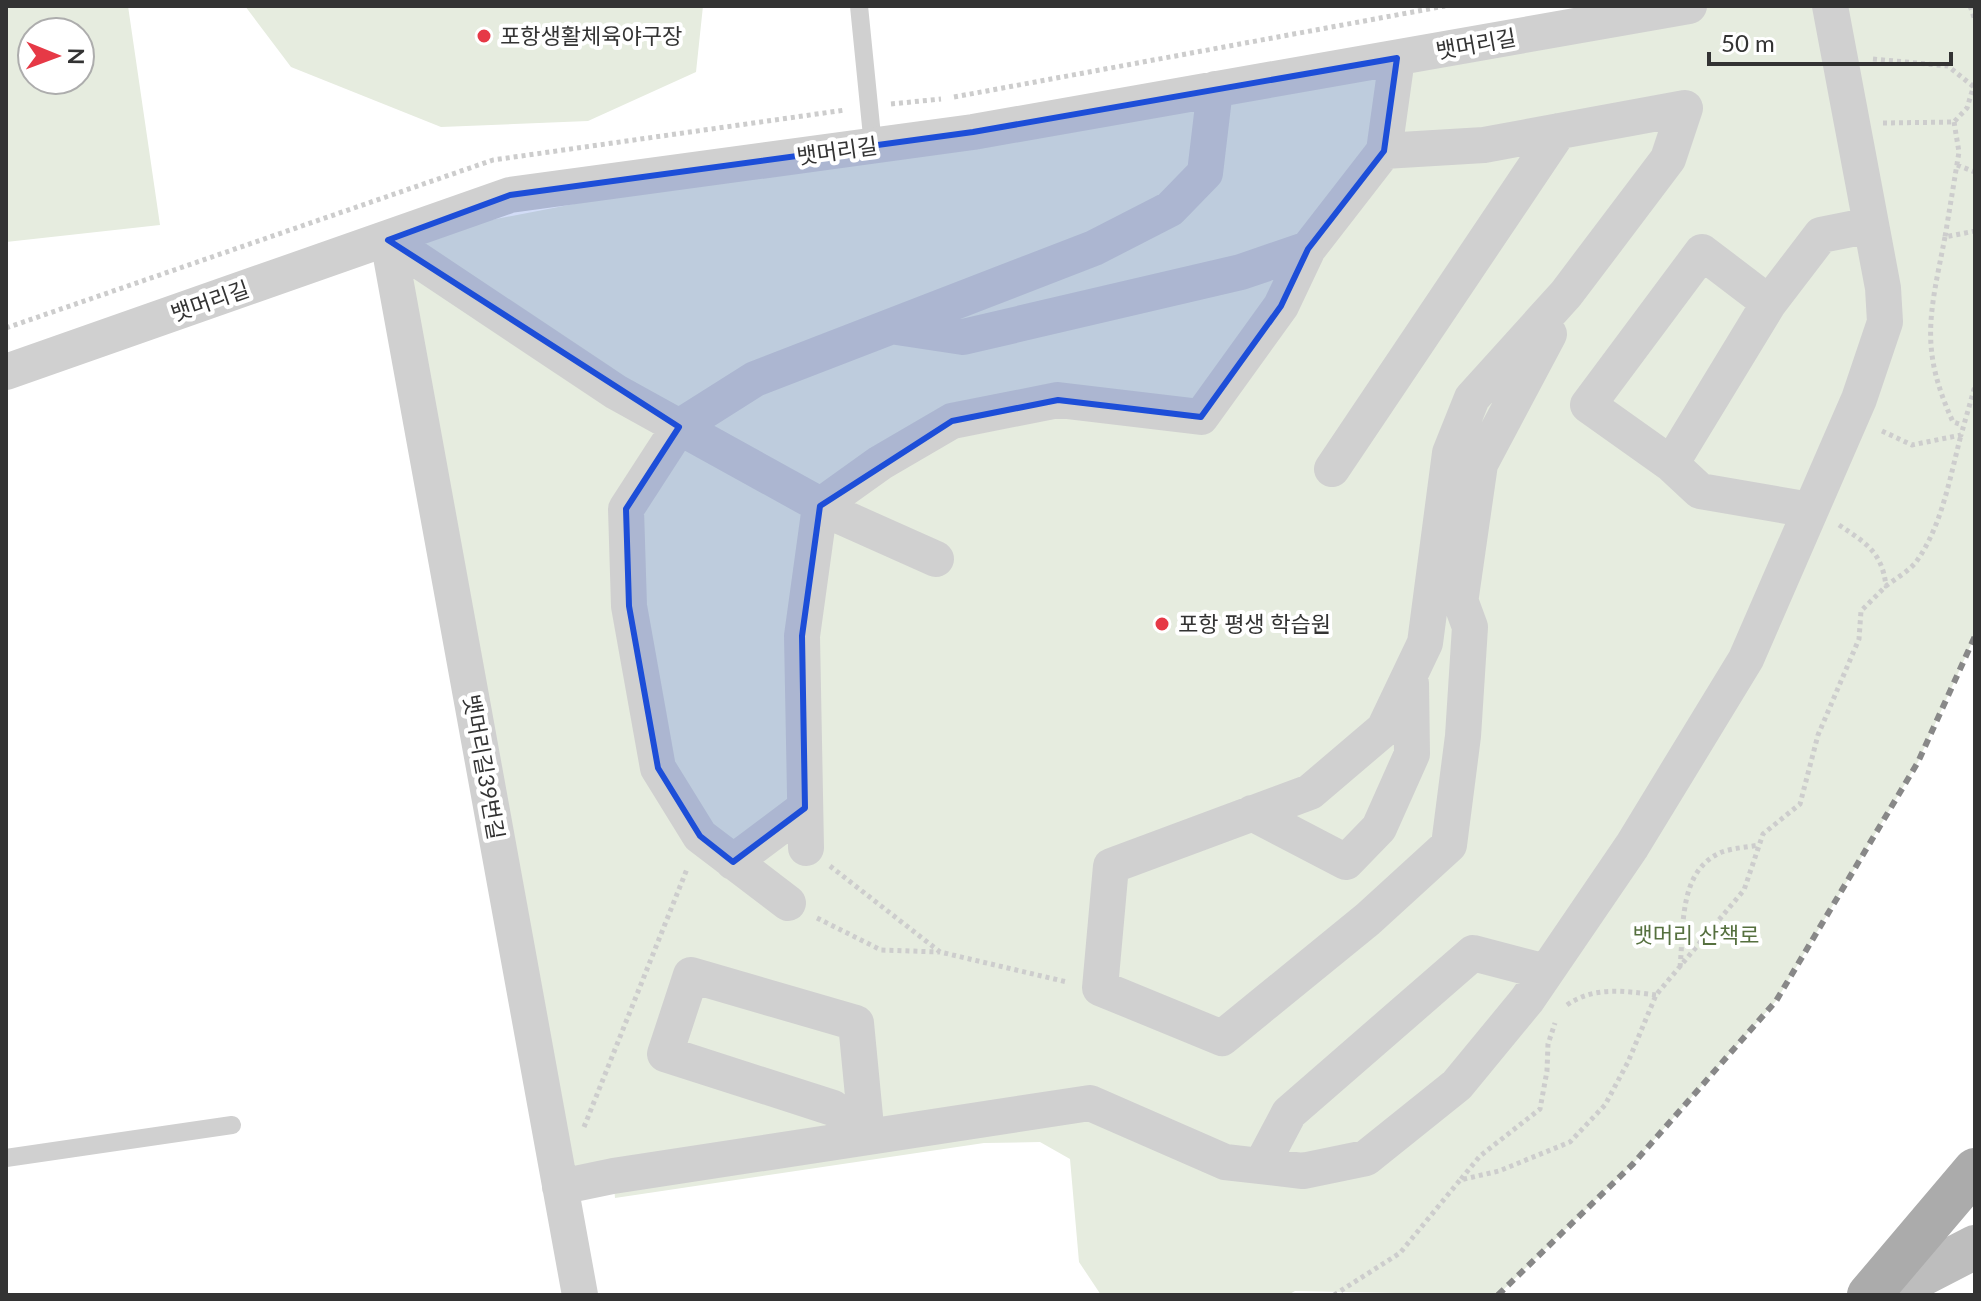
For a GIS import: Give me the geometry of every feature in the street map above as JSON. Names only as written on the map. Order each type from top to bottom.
[{"type":"main road","points":[[1869,1295],[1975,1170]]},
{"type":"main road","points":[[1882,1295],[1975,1247]]},
{"type":"street","name":"뱃머리길","points":[[6,372],[510,195],[973,132],[1689,6]]},
{"type":"street","points":[[560,1187],[1090,1103],[1225,1162],[1303,1171],[1366,1158],[1457,1085],[1546,972],[1632,846],[1746,659],[1851,415],[1885,322],[1871,225],[1830,6]]},
{"type":"street","points":[[806,848],[802,636],[820,506],[880,463],[952,421],[1058,400],[1201,417],[1281,306],[1308,249],[1384,151],[1397,58]]},
{"type":"street","points":[[788,903],[700,836],[658,768],[629,606],[626,509],[679,427],[755,379],[888,326],[968,300],[1094,248],[1170,209],[1205,173],[1215,89]]},
{"type":"street","points":[[1384,151],[1484,145],[1685,108],[1668,159],[1566,294],[1472,398],[1450,453],[1425,643],[1384,729],[1310,792],[1111,866],[1100,988],[1222,1038],[1449,845],[1463,736],[1470,627],[1439,543]]},
{"type":"street","points":[[1332,469],[1559,131]]},
{"type":"street","points":[[1671,464],[1769,303],[1821,235],[1871,225]]},
{"type":"street","points":[[388,240],[616,392],[820,506],[936,559]]},
{"type":"street","name":"뱃머리길39번길","points":[[388,240],[580,1295]]},
{"type":"street","points":[[888,326],[963,337],[1241,272],[1308,249]]},
{"type":"street","points":[[1769,303],[1702,252],[1588,405],[1671,464],[1700,491],[1810,510]]},
{"type":"street","points":[[1461,602],[1480,464],[1568,301],[1566,294]]},
{"type":"street","points":[[1346,862],[1379,828],[1412,754],[1411,673]]},
{"type":"street","points":[[733,862],[805,808]]},
{"type":"street","points":[[1252,813],[1346,862],[1388,900]]},
{"type":"street","points":[[1261,1166],[1289,1113],[1473,953],[1546,972]]},
{"type":"street","points":[[691,975],[856,1023],[867,1137],[833,1108],[665,1054],[691,975]]},
{"type":"lane","points":[[859,6],[873,146]]},
{"type":"lane","points":[[6,1158],[232,1125]]},
{"type":"path","points":[[953,97],[1445,6]]},
{"type":"path","points":[[1970,6],[1975,20]]},
{"type":"path","points":[[1840,59],[1888,59],[1948,66],[1974,87],[1967,108],[1954,122],[1883,123],[1855,141]]},
{"type":"path","points":[[1954,122],[1957,165],[1931,308],[1930,360],[1937,386],[1953,422],[1962,425]]},
{"type":"path","points":[[1957,165],[1975,172]]},
{"type":"path","points":[[1945,237],[1975,231]]},
{"type":"path","points":[[1460,1180],[1499,1171],[1570,1142],[1605,1105],[1628,1062],[1656,995],[1744,890],[1763,834],[1800,804],[1818,735],[1859,639],[1861,611],[1886,586],[1915,564],[1928,539],[1943,503],[1975,386]]},
{"type":"path","points":[[1851,415],[1912,445],[1961,435]]},
{"type":"path","points":[[1810,510],[1867,544],[1884,566],[1886,586]]},
{"type":"path","points":[[583,1129],[700,836]]},
{"type":"path","points":[[1680,968],[1686,898],[1698,868],[1723,852],[1759,845]]},
{"type":"path","points":[[806,848],[940,952]]},
{"type":"path","points":[[788,903],[881,950],[940,952],[1010,971],[1100,988]]},
{"type":"path","points":[[1334,1295],[1400,1253],[1480,1156],[1540,1109],[1548,1044],[1555,1021],[1567,1004],[1583,994],[1613,990],[1656,995]]},
{"type":"highlighted area","points":[[1397,58],[1384,151],[1308,249],[1281,306],[1201,417],[1058,400],[952,421],[820,506],[802,636],[805,808],[733,862],[700,836],[658,768],[629,606],[626,509],[679,427],[388,240],[510,195],[973,132]]},
{"type":"green space","points":[[6,6],[128,6],[160,225],[6,242]]},
{"type":"green space","name":"포항생활체육야구장","points":[[245,6],[703,6],[696,72],[588,121],[441,127],[291,67]]},
{"type":"green space","name":"뱃머리 산책로","points":[[1689,6],[1975,6],[1975,636],[1918,762],[1776,1001],[1633,1164],[1498,1295],[1295,1291],[1288,1295],[1101,1295],[1079,1262],[1070,1159],[1040,1142],[984,1143],[615,1198],[613,1177],[560,1187],[388,240],[873,146]]},
{"type":"railway","points":[[1498,1295],[1633,1164],[1776,1001],[1918,762],[1975,636]]},
{"type":"place","name":"포항생활체육야구장","points":[[484,36]]},
{"type":"place","name":"포항 평생 학습원","points":[[1162,624]]}]
